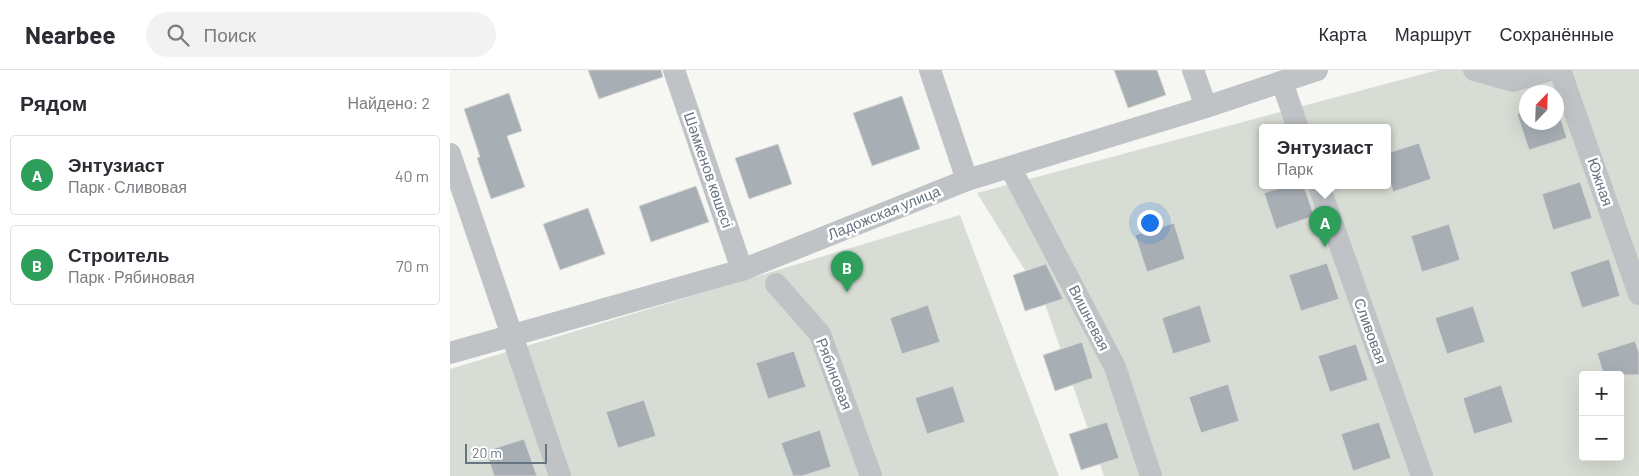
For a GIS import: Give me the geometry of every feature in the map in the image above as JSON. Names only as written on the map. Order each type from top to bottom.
[{"type":"street","name":"Шәмкенов көшесі","points":[[674,70],[742,270]]},
{"type":"street","points":[[930,70],[967,180]]},
{"type":"street","points":[[1193,70],[1206,107]]},
{"type":"street","name":"Ладожская улица","points":[[450,353],[742,270],[967,180],[1206,107],[1317,70]]},
{"type":"street","points":[[1474,70],[1513,81],[1550,70]]},
{"type":"street","name":"Южная","points":[[1560,70],[1639,294]]},
{"type":"street","points":[[1282,82],[1297,124]]},
{"type":"street","points":[[450,154],[560,476]]},
{"type":"street","name":"Вишневая","points":[[1010,167],[1115,367],[1151,476]]},
{"type":"street","name":"Сливовая","points":[[1320,189],[1422,476]]},
{"type":"street","name":"Рябиновая","points":[[776,284],[820,334],[871,476]]},
{"type":"shaded area","points":[[1438,70],[1639,70],[1639,476],[1104,476],[1044,301],[977,193]]},
{"type":"shaded area","points":[[960,215],[1059,476],[450,476],[450,369]]},
{"type":"building","points":[[588,70],[661,70],[663,77],[599,99]]},
{"type":"building","points":[[1114,70],[1157,70],[1166,95],[1128,108]]},
{"type":"building","points":[[509,93],[522,131],[507,136],[525,187],[491,199],[477,158],[480,157],[464,109]]},
{"type":"building","points":[[902,96],[920,149],[872,166],[853,113]]},
{"type":"building","points":[[1564,129],[1567,138],[1529,150],[1522,130]]},
{"type":"building","points":[[1419,143],[1431,179],[1393,192],[1391,185],[1391,152]]},
{"type":"building","points":[[778,144],[792,184],[749,199],[735,158]]},
{"type":"building","points":[[1580,182],[1592,218],[1553,230],[1542,194]]},
{"type":"building","points":[[696,186],[709,222],[651,242],[639,206]]},
{"type":"building","points":[[1277,189],[1305,189],[1314,216],[1276,229],[1264,193]]},
{"type":"building","points":[[588,208],[605,254],[560,270],[543,224]]},
{"type":"building","points":[[1174,223],[1185,259],[1147,272],[1135,235]]},
{"type":"building","points":[[1449,224],[1460,260],[1422,272],[1411,236]]},
{"type":"building","points":[[1609,259],[1620,296],[1582,308],[1570,272]]},
{"type":"building","points":[[1327,263],[1339,299],[1301,311],[1289,275]]},
{"type":"building","points":[[1046,264],[1063,299],[1025,311],[1013,275]]},
{"type":"building","points":[[928,305],[940,342],[902,354],[890,318]]},
{"type":"building","points":[[1200,305],[1211,342],[1173,354],[1162,318]]},
{"type":"building","points":[[1473,306],[1485,342],[1447,354],[1435,318]]},
{"type":"building","points":[[1635,341],[1639,353],[1639,375],[1624,375],[1624,371],[1603,371],[1597,353]]},
{"type":"building","points":[[1082,342],[1093,378],[1055,391],[1043,355]]},
{"type":"building","points":[[1356,344],[1368,380],[1330,392],[1318,356]]},
{"type":"building","points":[[794,351],[806,387],[768,399],[756,363]]},
{"type":"building","points":[[1228,384],[1239,421],[1201,433],[1189,397]]},
{"type":"building","points":[[1501,385],[1513,422],[1474,434],[1463,398]]},
{"type":"building","points":[[953,386],[965,422],[927,434],[915,398]]},
{"type":"building","points":[[644,400],[656,436],[618,448],[606,412]]},
{"type":"building","points":[[1107,422],[1119,458],[1081,470],[1069,434]]},
{"type":"building","points":[[1379,422],[1391,458],[1353,471],[1341,434]]},
{"type":"building","points":[[820,430],[831,467],[802,476],[793,476],[781,443]]},
{"type":"building","points":[[524,439],[537,476],[494,476],[486,451]]},
{"type":"place","name":"Энтузиаст","points":[[1325,247]]},
{"type":"place","name":"Строитель","points":[[847,292]]}]
